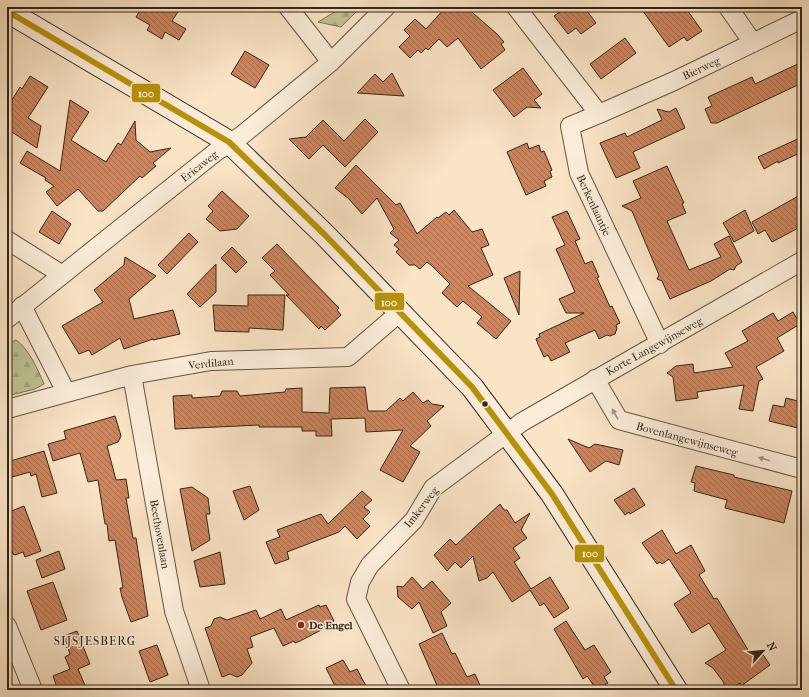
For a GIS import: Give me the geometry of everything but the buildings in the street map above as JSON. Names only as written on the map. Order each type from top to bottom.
[{"type":"main road","points":[[7,11],[229,142],[325,234],[472,387],[508,433],[552,494],[676,690]]},
{"type":"street","points":[[288,7],[331,62]]},
{"type":"street","name":"Ericaweg","points":[[7,319],[61,274],[229,142],[241,136],[331,62],[386,7]]},
{"type":"street","points":[[516,7],[599,114]]},
{"type":"street","points":[[728,7],[752,43]]},
{"type":"street","name":"Bierweg","points":[[599,114],[802,19]]},
{"type":"street","name":"Berkenlaantje","points":[[599,114],[570,126],[579,173],[660,344]]},
{"type":"street","points":[[7,240],[61,274]]},
{"type":"street","name":"Korte Langewijnseweg","points":[[508,433],[522,422],[802,261]]},
{"type":"street","points":[[22,306],[66,392]]},
{"type":"street","name":"Verdilaan","points":[[11,408],[132,375],[211,361],[348,357],[399,312]]},
{"type":"street","name":"Beethovenlaan","points":[[132,375],[174,611],[201,690]]},
{"type":"street","name":"Bovenlangewijnseweg","points":[[596,379],[619,420],[802,469]]},
{"type":"street","name":"Imkerweg","points":[[401,690],[356,599],[360,582],[370,565],[414,520],[433,488],[508,433]]},
{"type":"street","points":[[7,626],[33,690]]},
{"type":"green space","points":[[343,7],[361,7],[341,27],[318,22]]},
{"type":"green space","points":[[16,340],[29,354],[44,384],[35,389],[7,396],[7,344]]},
{"type":"transit line","name":"100","points":[[7,11],[229,142],[325,235],[472,387],[552,494],[676,690]]},
{"type":"place","name":"De Engel","points":[[301,625]]},
{"type":"district","name":"SIJSJESBERG","points":[[95,641]]}]
